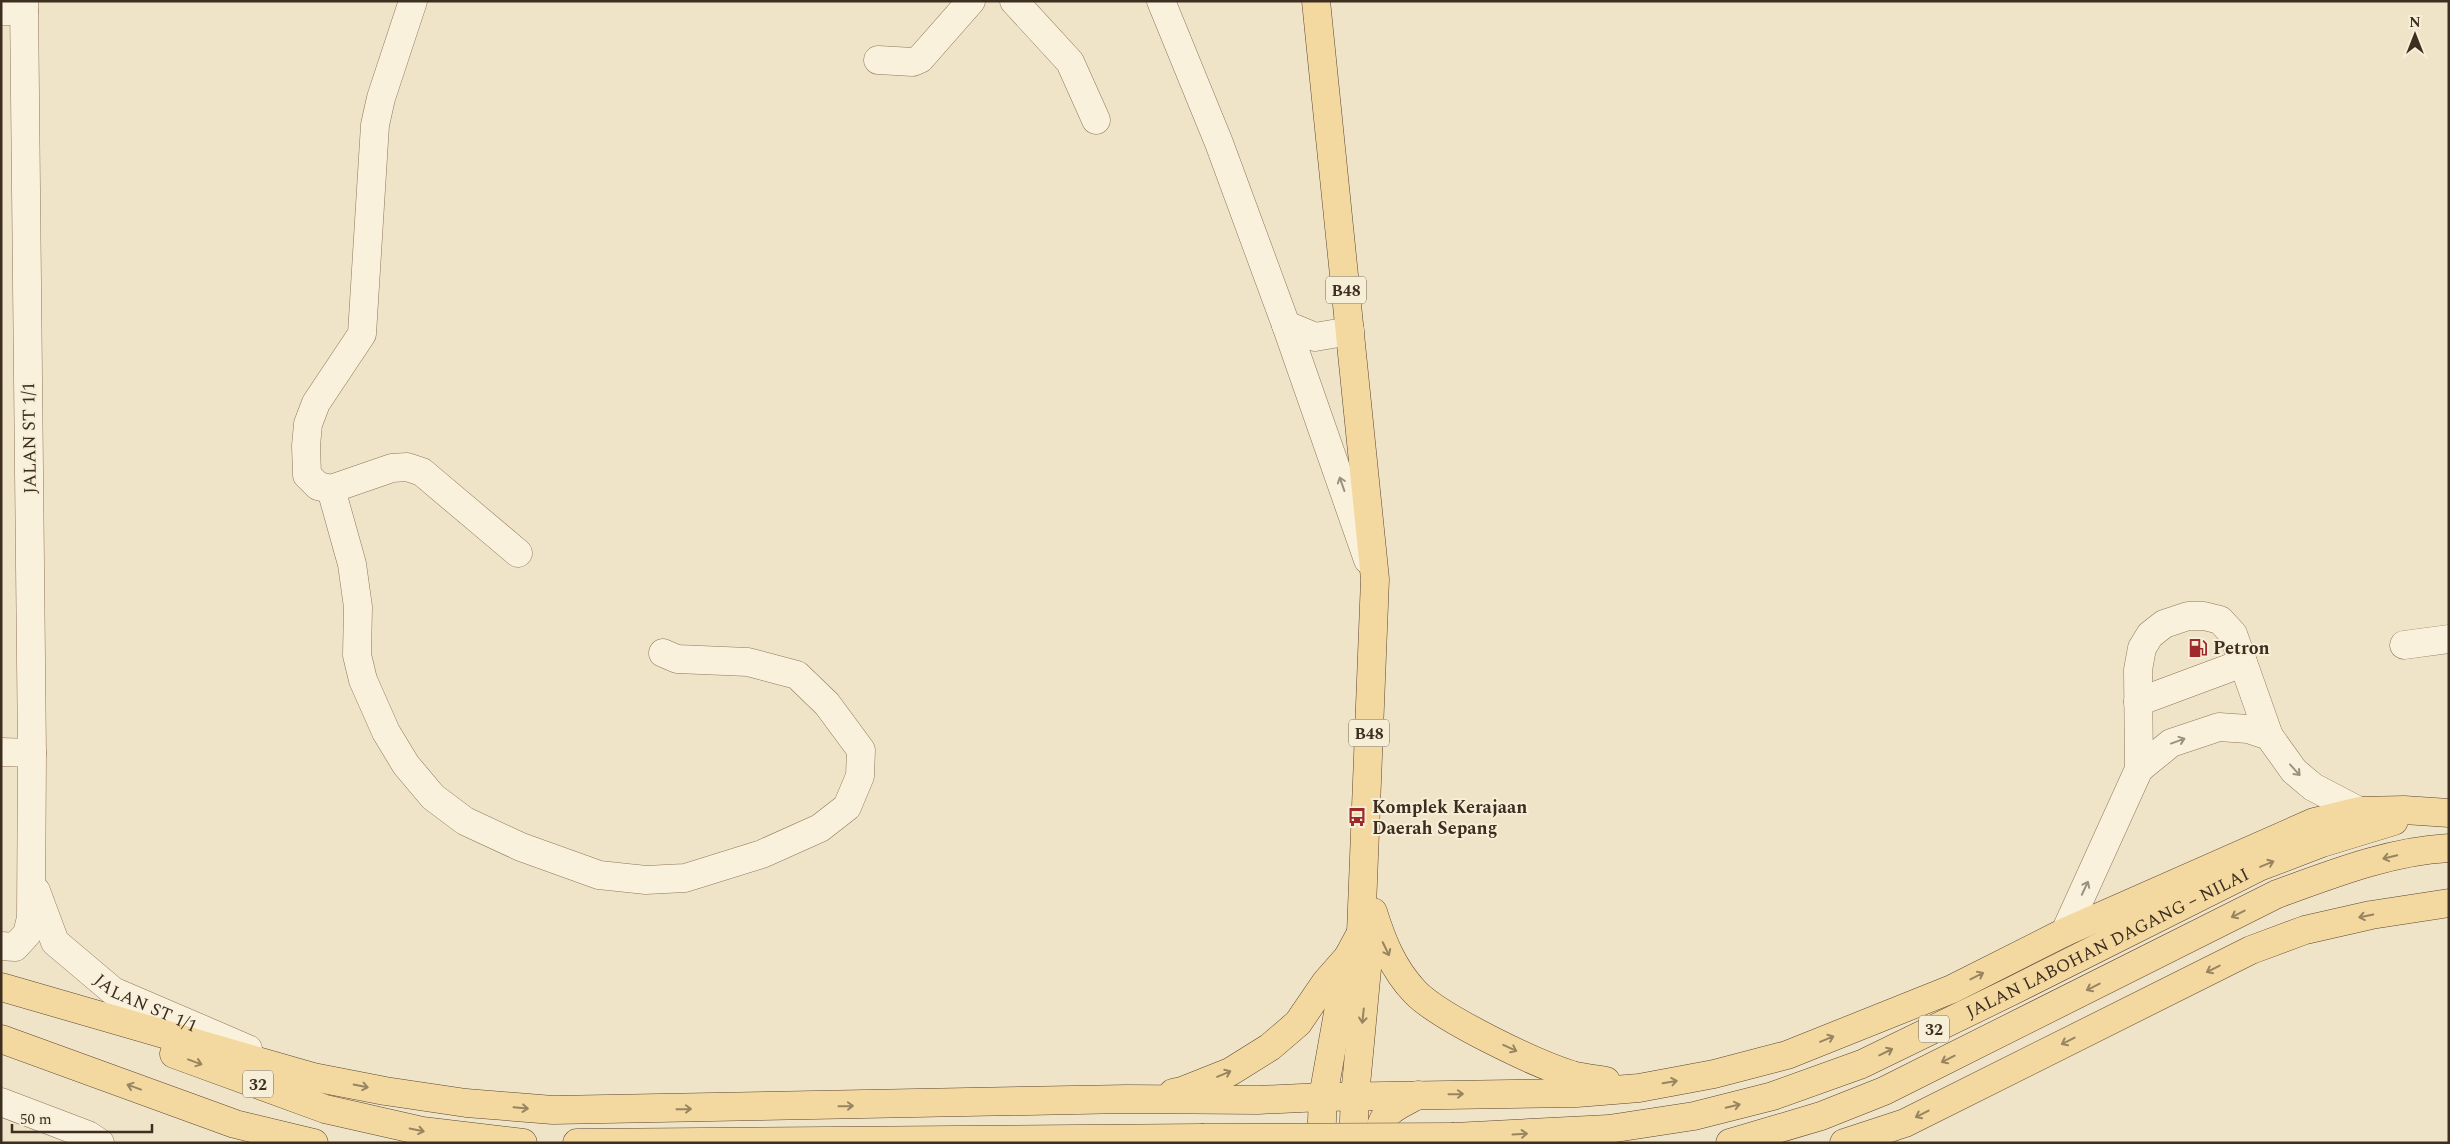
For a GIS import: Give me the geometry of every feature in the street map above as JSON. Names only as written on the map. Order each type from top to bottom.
[{"type":"main road","name":"B48","points":[[1316,1],[1375,579],[1361,933],[1368,958],[1355,1096],[1353,1143]]},
{"type":"main road","points":[[1,987],[313,1077],[385,1091],[466,1103],[553,1110],[1127,1099],[1258,1100],[1355,1096],[1577,1093],[1639,1088],[1714,1074],[1787,1055],[1952,989],[2064,932],[2314,822],[2358,811],[2404,810],[2449,814]]},
{"type":"main road","name":"JALAN LABOHAN DAGANG ‒ NILAI","points":[[577,1143],[1454,1137],[1609,1130],[1694,1116],[1773,1096],[1862,1064],[2012,992],[2259,868],[2322,843],[2385,823],[2449,814]]},
{"type":"main road","name":"JALAN LABOHAN DAGANG ‒ NILAI","points":[[1730,1143],[1821,1116],[1884,1091],[2278,894],[2344,869],[2395,856],[2449,848]]},
{"type":"main road","points":[[1364,886],[1383,944],[1398,971],[1415,993],[1447,1015],[1498,1043],[1564,1072],[1639,1088]]},
{"type":"main road","points":[[1844,1143],[1905,1123],[2251,950],[2305,930],[2371,915],[2449,903]]},
{"type":"main road","name":"B48","points":[[1322,1143],[1323,1097],[1348,957],[1361,933]]},
{"type":"main road","points":[[1127,1099],[1182,1091],[1230,1072],[1270,1047],[1298,1023],[1326,982],[1348,957]]},
{"type":"main road","name":"32","points":[[1,992],[326,1109],[422,1131],[523,1143]]},
{"type":"main road","points":[[1,1038],[235,1124],[278,1143]]},
{"type":"main road","points":[[1378,1143],[1380,1122],[1391,1109],[1418,1095]]},
{"type":"main road","points":[[1258,1100],[1289,1114],[1302,1138],[1302,1143]]},
{"type":"main road","points":[[235,1124],[314,1143]]},
{"type":"street","points":[[413,1],[381,98],[375,125],[362,334],[316,403],[308,424],[306,446],[307,475],[318,486],[331,489],[392,468],[406,467],[422,472],[518,553]]},
{"type":"street","points":[[878,60],[914,62],[920,59],[971,1]]},
{"type":"street","points":[[1014,1],[1070,62],[1096,120]]},
{"type":"street","points":[[1161,1],[1219,143],[1286,325],[1375,579]]},
{"type":"street","name":"JALAN ST 1/1","points":[[1,946],[15,947],[26,934],[31,918],[32,753],[17,8]]},
{"type":"street","points":[[1286,325],[1315,337],[1350,331]]},
{"type":"street","points":[[331,489],[352,564],[358,607],[357,655],[363,680],[386,732],[406,765],[433,797],[464,821],[521,847],[599,875],[646,880],[685,878],[762,854],[820,828],[847,807],[860,776],[861,750],[827,704],[797,675],[748,662],[678,659],[663,653]]},
{"type":"street","points":[[2064,932],[2139,769],[2138,670],[2142,648],[2150,635],[2164,624],[2188,616],[2204,616],[2220,620],[2234,634],[2269,736],[2294,771],[2313,787],[2358,811]]},
{"type":"street","points":[[2404,645],[2449,639]]},
{"type":"street","points":[[2138,702],[2244,662]]},
{"type":"street","points":[[2139,769],[2171,743],[2218,727],[2248,728],[2269,736]]},
{"type":"street","points":[[1,752],[32,753]]},
{"type":"street","name":"JALAN ST 1/1","points":[[31,876],[55,942],[113,991],[313,1077]]},
{"type":"street","points":[[1,1048],[71,1064]]},
{"type":"street","points":[[1,1102],[88,1135],[100,1143]]},
{"type":"place","name":"Petron","points":[[2198,648]]},
{"type":"place","name":"Komplek Kerajaan Daerah Sepang","points":[[1357,817]]}]
